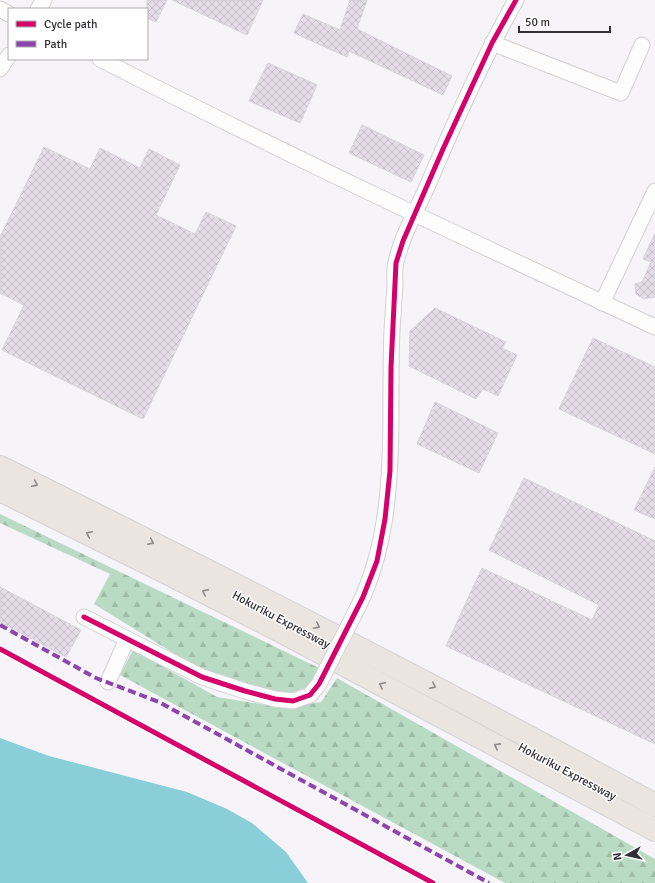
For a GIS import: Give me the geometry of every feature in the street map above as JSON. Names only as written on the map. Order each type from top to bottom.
[{"type":"highway","name":"Hokuriku Expressway","points":[[0,467],[172,552],[438,688],[655,805]]},
{"type":"highway","name":"Hokuriku Expressway","points":[[0,490],[170,574],[288,635],[655,830]]},
{"type":"street","points":[[84,617],[202,677],[245,691],[275,699],[293,701],[310,695],[319,684],[363,597],[377,561],[385,519],[390,471],[391,367],[396,263],[403,241],[443,149],[492,43],[516,0]]},
{"type":"street","points":[[492,43],[621,93],[642,45]]},
{"type":"street","points":[[0,69],[8,57]]},
{"type":"street","points":[[102,60],[415,215],[655,327]]},
{"type":"street","points":[[602,303],[655,191]]},
{"type":"street","points":[[108,682],[127,639]]},
{"type":"green space","points":[[0,514],[319,668],[312,683],[300,693],[282,694],[204,672],[94,604],[110,574],[0,523]]},
{"type":"green space","points":[[133,650],[217,697],[285,708],[321,702],[337,678],[655,859],[655,883],[505,883],[120,675]]},
{"type":"water","points":[[0,738],[49,756],[187,792],[227,809],[252,823],[286,852],[308,883],[0,883]]},
{"type":"building","points":[[147,0],[167,0],[156,22],[148,18]]},
{"type":"building","points":[[172,0],[263,0],[247,35]]},
{"type":"building","points":[[350,0],[367,0],[357,29],[452,76],[443,95],[349,51],[347,57],[294,33],[303,14],[340,30]]},
{"type":"building","points":[[268,63],[317,85],[300,123],[249,101]]},
{"type":"building","points":[[362,125],[424,155],[411,182],[349,153]]},
{"type":"building","points":[[44,147],[90,169],[100,148],[140,168],[149,149],[180,165],[156,215],[195,234],[206,212],[236,226],[143,419],[2,350],[24,305],[0,293],[0,237]]},
{"type":"building","points":[[655,233],[655,297],[644,299],[636,294],[635,284],[642,282],[651,262],[643,259]]},
{"type":"building","points":[[435,308],[506,342],[502,348],[517,355],[498,396],[483,389],[476,399],[409,366],[410,331]]},
{"type":"building","points":[[593,338],[655,367],[655,454],[559,409]]},
{"type":"building","points":[[435,402],[498,433],[479,473],[417,444]]},
{"type":"building","points":[[655,467],[655,519],[634,510]]},
{"type":"building","points":[[524,478],[655,541],[655,744],[446,646],[482,568],[592,620],[599,605],[489,550]]},
{"type":"building","points":[[0,587],[81,630],[66,657],[0,622]]},
{"type":"marked path","points":[[0,625],[96,678],[159,702],[489,883]]},
{"type":"cycle path","points":[[84,617],[202,677],[245,691],[275,699],[293,701],[310,695],[319,684],[363,597],[377,561],[385,519],[390,471],[391,367],[396,263],[403,241],[443,149],[492,43],[516,0]]},
{"type":"cycle path","points":[[0,649],[433,883]]}]
